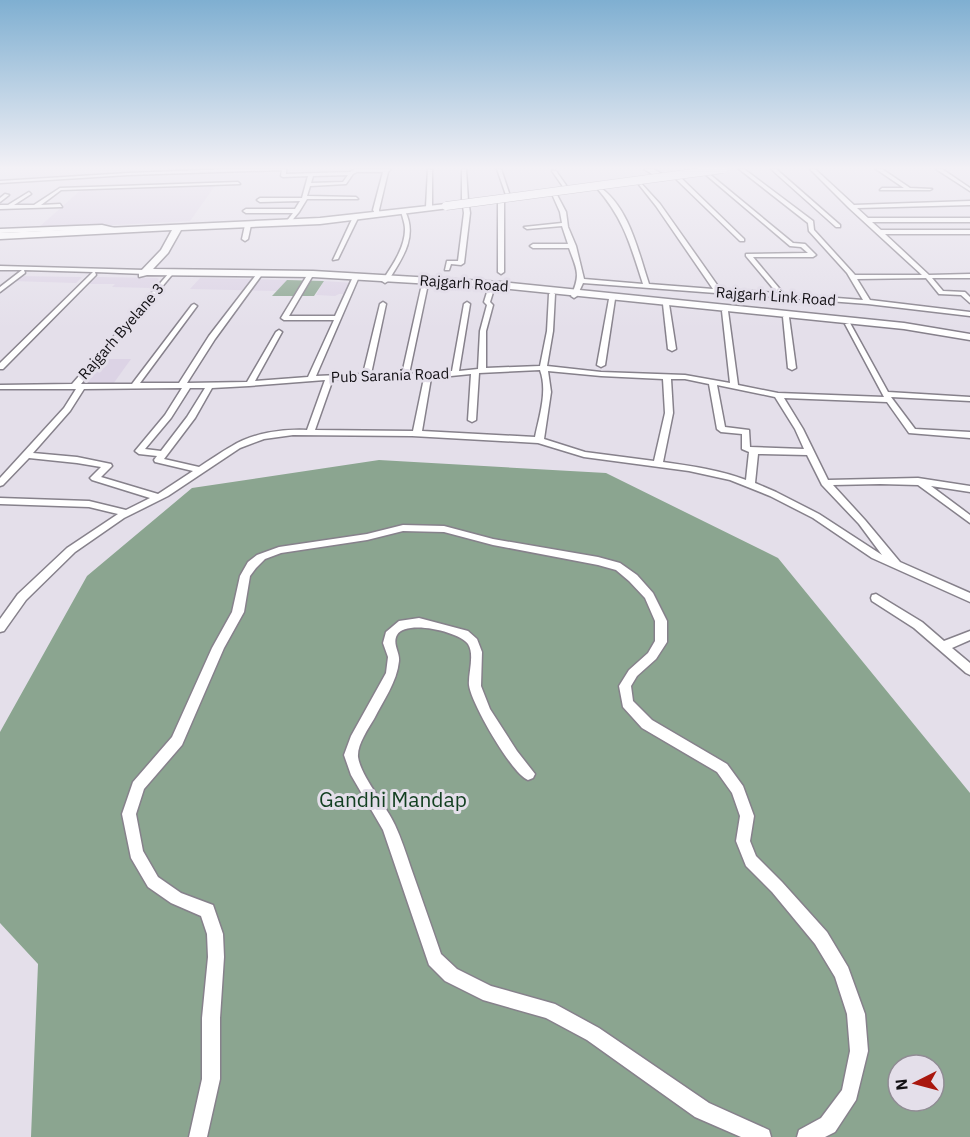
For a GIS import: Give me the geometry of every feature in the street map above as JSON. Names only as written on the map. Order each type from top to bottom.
[{"type":"main road","points":[[178,228],[273,222]]},
{"type":"main road","points":[[0,233],[115,231],[279,222]]},
{"type":"main road","points":[[143,273],[165,251],[178,228]]},
{"type":"main road","name":"Rajgarh Road","points":[[143,273],[312,274],[386,279],[575,294],[904,326],[970,337]]},
{"type":"main road","name":"Rajgarh Road","points":[[143,273],[386,279],[424,284],[575,294],[848,324],[926,330]]},
{"type":"street","points":[[335,259],[353,222]]},
{"type":"street","points":[[386,279],[404,248],[407,222]]},
{"type":"street","points":[[447,269],[449,262],[461,263],[466,222]]},
{"type":"street","points":[[501,222],[501,272]]},
{"type":"street","points":[[623,222],[631,236],[647,287]]},
{"type":"street","points":[[670,222],[719,293]]},
{"type":"street","points":[[723,222],[742,240]]},
{"type":"street","points":[[767,222],[792,245],[824,244]]},
{"type":"street","points":[[811,222],[811,230],[854,277],[868,302]]},
{"type":"street","points":[[834,222],[838,226]]},
{"type":"street","points":[[867,222],[928,277],[941,293],[963,293],[970,300]]},
{"type":"street","points":[[527,227],[565,224],[579,267],[581,281],[575,294]]},
{"type":"street","points":[[245,239],[248,225]]},
{"type":"street","points":[[0,233],[102,226],[115,231]]},
{"type":"street","points":[[878,232],[970,232]]},
{"type":"street","points":[[783,297],[748,255],[813,255],[803,245]]},
{"type":"street","points":[[533,246],[573,246]]},
{"type":"street","name":"Rajgarh Road","points":[[0,269],[143,273]]},
{"type":"street","name":"Rajgarh Road","points":[[0,269],[94,274],[143,273]]},
{"type":"street","points":[[0,290],[23,272]]},
{"type":"street","points":[[0,367],[94,274]]},
{"type":"street","name":"Rajgarh Byelane 3","points":[[0,483],[67,409],[77,387],[169,275]]},
{"type":"street","points":[[164,454],[140,451],[168,417],[212,338],[258,276]]},
{"type":"street","points":[[854,277],[970,276]]},
{"type":"street","points":[[309,277],[284,318],[338,318]]},
{"type":"street","points":[[311,379],[355,279]]},
{"type":"street","name":"Rajgarh Link Road","points":[[581,281],[719,293],[868,302],[970,314]]},
{"type":"street","points":[[405,376],[424,284]]},
{"type":"street","points":[[472,420],[483,331],[490,305],[487,302],[491,289]]},
{"type":"street","points":[[539,440],[548,374],[543,368],[550,331],[552,294]]},
{"type":"street","points":[[601,365],[612,299]]},
{"type":"street","points":[[367,375],[383,304]]},
{"type":"street","points":[[455,374],[466,304]]},
{"type":"street","points":[[666,304],[672,349]]},
{"type":"street","points":[[134,386],[194,306]]},
{"type":"street","points":[[725,311],[734,385]]},
{"type":"street","points":[[786,317],[792,368]]},
{"type":"street","points":[[848,324],[867,362],[912,431],[970,435]]},
{"type":"street","points":[[249,384],[279,332]]},
{"type":"street","name":"Pub Sarania Road","points":[[0,387],[249,384],[330,377],[428,376],[543,368],[601,374],[667,376],[712,381],[778,394],[970,399]]},
{"type":"street","points":[[417,433],[428,376]]},
{"type":"street","points":[[658,465],[669,413],[667,376]]},
{"type":"street","points":[[310,432],[330,377]]},
{"type":"street","points":[[712,381],[722,429],[746,432],[746,449],[810,452]]},
{"type":"street","points":[[201,470],[158,460],[191,418],[210,385]]},
{"type":"street","points":[[778,394],[799,429],[825,483],[862,522],[896,565]]},
{"type":"street","points":[[0,628],[6,613],[71,550],[127,513],[159,497],[237,446],[262,437],[293,432],[417,433],[539,440],[584,454],[733,478],[816,516],[876,556],[970,598]]},
{"type":"street","points":[[750,484],[754,451]]},
{"type":"street","points":[[27,455],[108,466],[95,478],[159,497]]},
{"type":"street","points":[[825,483],[888,480],[970,489]]},
{"type":"street","points":[[918,482],[970,520]]},
{"type":"street","points":[[0,501],[89,504],[127,513]]},
{"type":"street","points":[[198,1137],[211,1079],[210,1018],[216,957],[215,934],[207,911],[176,898],[153,882],[136,854],[129,814],[138,786],[177,741],[238,612],[245,576],[252,565],[261,557],[288,548],[417,527],[444,529],[493,542],[620,567],[649,596],[661,621],[661,642],[652,656],[633,673],[625,686],[627,703],[647,724],[722,768],[738,790],[747,816],[743,841],[751,861],[821,938],[842,973],[855,1014],[859,1051],[850,1094],[828,1125],[806,1137]]},
{"type":"street","points":[[876,598],[918,625],[970,670]]},
{"type":"street","points":[[528,774],[512,755],[485,711],[475,686],[476,652],[473,642],[455,630],[419,621],[403,624],[392,632],[389,643],[394,657],[392,673],[356,740],[351,755],[356,771],[389,827],[435,959],[452,975],[489,994],[549,1010],[593,1034],[702,1110],[762,1137]]},
{"type":"street","points":[[944,646],[970,635]]},
{"type":"shaded area","points":[[45,222],[170,222],[37,229]]},
{"type":"shaded area","points":[[18,276],[82,277],[76,283],[11,281]]},
{"type":"shaded area","points":[[97,277],[159,279],[152,288],[87,284]]},
{"type":"shaded area","points":[[200,278],[287,280],[279,291],[190,289]]},
{"type":"shaded area","points":[[324,281],[354,283],[347,294],[316,295]]},
{"type":"shaded area","points":[[105,359],[131,359],[113,384],[86,385]]},
{"type":"green space","points":[[287,280],[324,281],[314,296],[272,296]]},
{"type":"green space","name":"Gandhi Mandap","points":[[379,460],[606,473],[778,558],[970,793],[970,1137],[31,1137],[38,964],[0,923],[0,732],[87,576],[192,488]]}]
